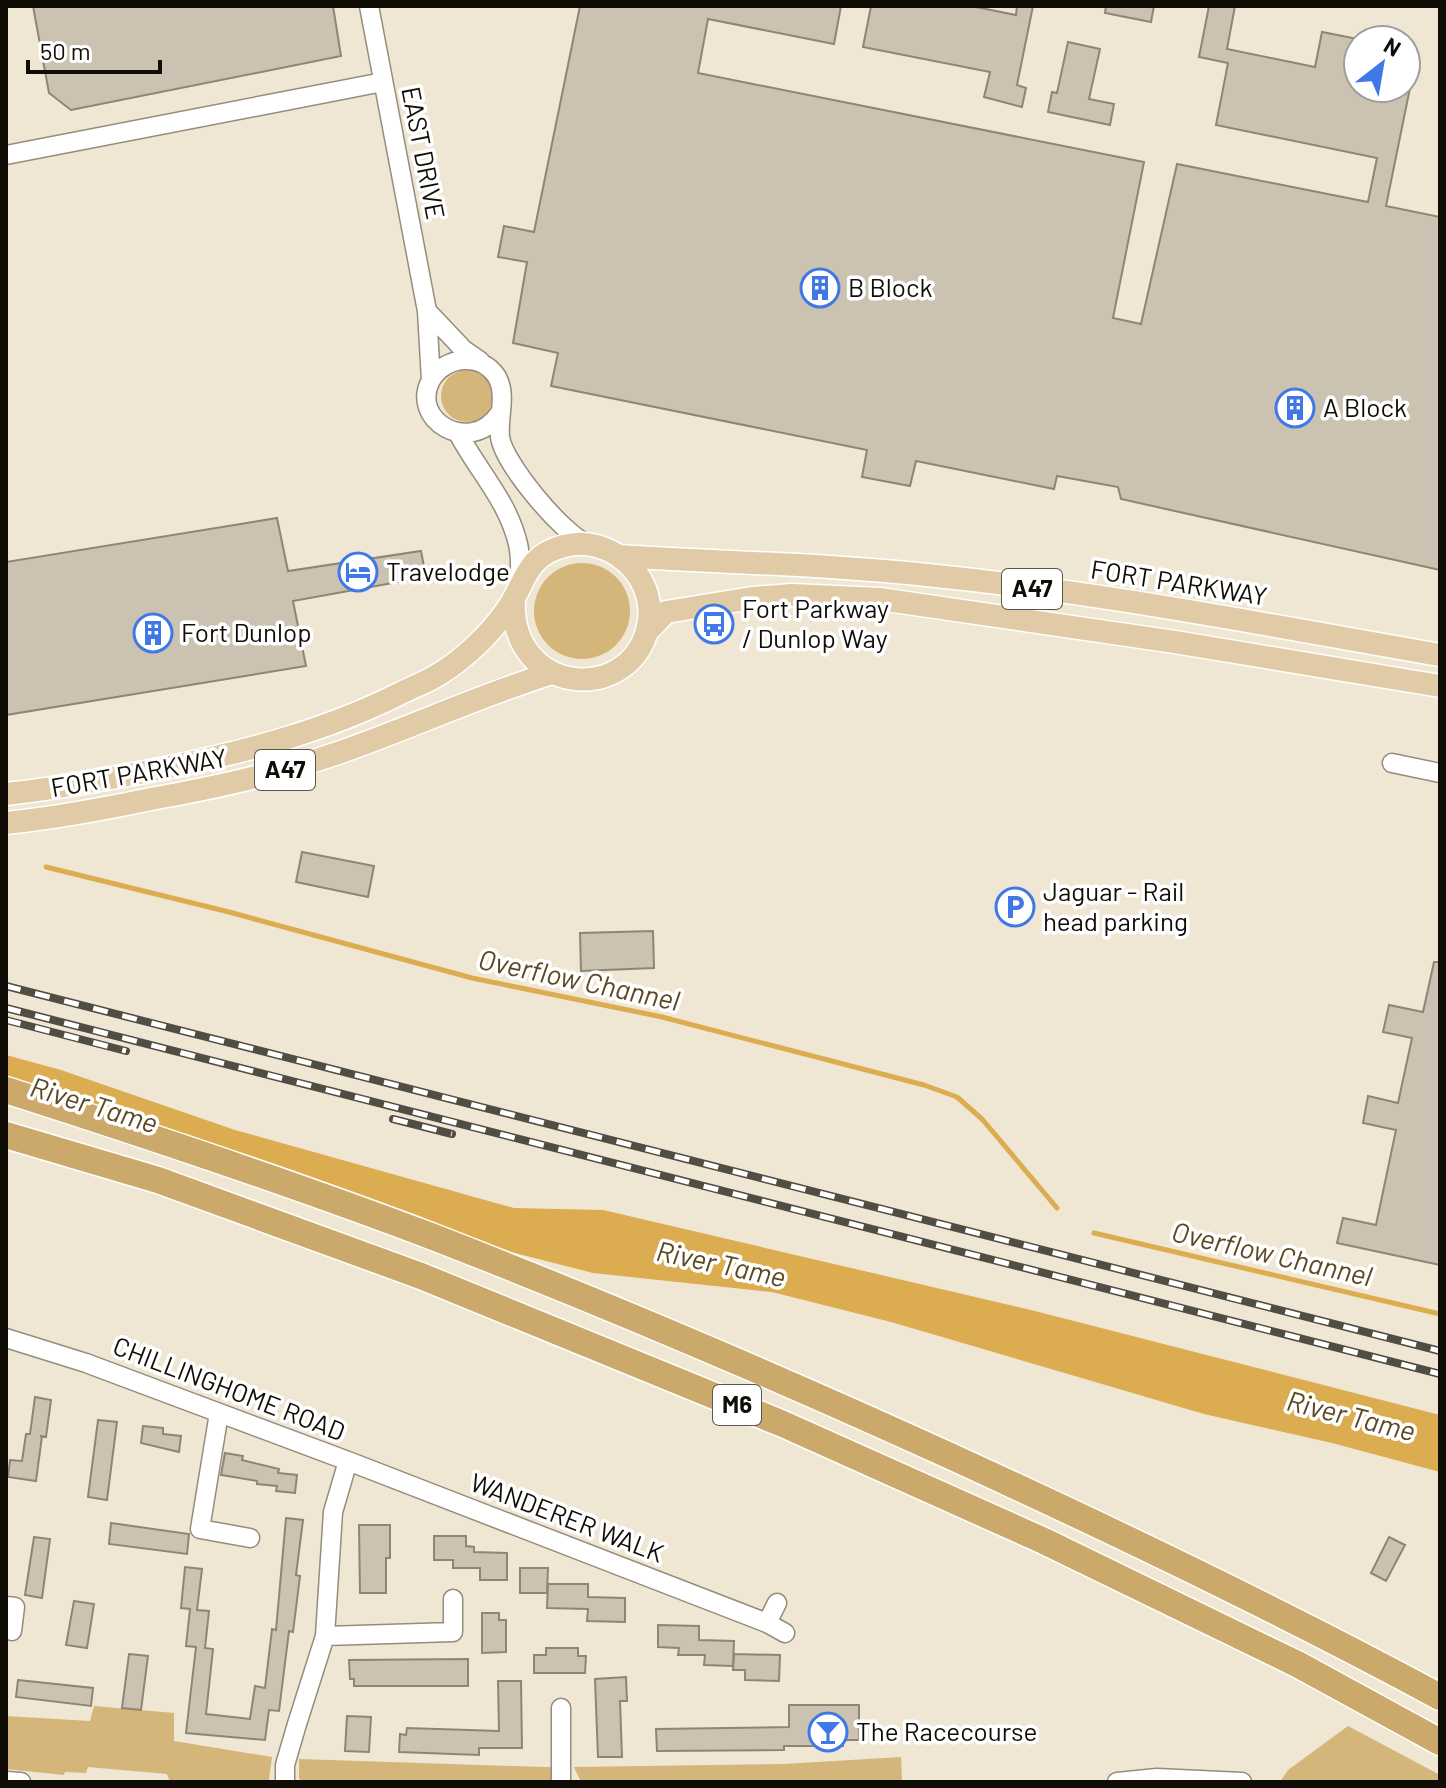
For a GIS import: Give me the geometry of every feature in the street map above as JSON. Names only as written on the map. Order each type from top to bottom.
[{"type":"highway","name":"M6","points":[[6,1090],[163,1140],[435,1238],[800,1388],[1076,1514],[1319,1631],[1440,1697]]},
{"type":"highway","name":"M6","points":[[6,1135],[158,1180],[421,1276],[783,1424],[1058,1548],[1299,1665],[1440,1742]]},
{"type":"main road","name":"FORT PARKWAY","points":[[6,794],[58,789],[233,754],[333,724],[441,673],[472,650],[505,613],[526,572],[542,555],[564,546],[599,546],[620,556],[813,564],[939,576],[1180,610],[1440,655]]},
{"type":"main road","points":[[620,556],[631,566],[646,591],[649,619],[646,633]]},
{"type":"main road","points":[[517,590],[513,616],[521,642],[537,663],[552,673]]},
{"type":"main road","name":"FORT PARKWAY","points":[[6,823],[56,818],[245,782],[333,755],[498,690],[552,673],[578,680],[592,679],[614,671],[632,656],[646,633],[666,612],[752,598],[792,595],[880,599],[1175,642],[1440,686]]},
{"type":"street","name":"EAST DRIVE","points":[[369,6],[427,311],[431,380]]},
{"type":"street","points":[[6,155],[383,82]]},
{"type":"street","points":[[427,311],[464,350],[492,371],[503,396],[499,414],[501,441],[516,468],[556,522],[587,544]]},
{"type":"street","points":[[485,365],[470,360],[455,361],[441,368],[431,380],[430,409],[443,426],[458,433],[486,428],[499,414]]},
{"type":"street","points":[[458,433],[467,452],[502,500],[512,524],[519,547],[517,590]]},
{"type":"street","points":[[1392,763],[1440,773]]},
{"type":"street","name":"CHILLINGHOME ROAD","points":[[6,1338],[86,1363],[348,1461],[333,1512],[325,1636],[285,1765],[285,1782]]},
{"type":"street","points":[[219,1413],[200,1529],[250,1538]]},
{"type":"street","name":"WANDERER WALK","points":[[348,1461],[767,1623],[785,1633]]},
{"type":"street","points":[[325,1636],[453,1632],[453,1599]]},
{"type":"street","points":[[767,1623],[777,1603]]},
{"type":"street","points":[[6,1606],[15,1607],[12,1631]]},
{"type":"street","points":[[561,1708],[561,1782]]},
{"type":"street","points":[[1117,1782],[1157,1778],[1242,1782]]},
{"type":"street","points":[[6,1781],[21,1782]]},
{"type":"shaded area","points":[[467,370],[486,377],[493,396],[486,415],[467,422],[448,415],[441,396],[448,377]]},
{"type":"shaded area","points":[[582,563],[600,567],[616,577],[626,593],[630,611],[626,629],[616,645],[600,655],[582,659],[564,655],[548,645],[538,629],[534,611],[538,593],[548,577],[564,567]]},
{"type":"shaded area","points":[[94,1706],[174,1713],[174,1741],[272,1757],[269,1780],[170,1782],[167,1774],[88,1767],[86,1773],[65,1772],[64,1775],[6,1769],[6,1716],[90,1721]]},
{"type":"shaded area","points":[[1348,1726],[1440,1775],[1440,1782],[1280,1782],[1288,1770]]},
{"type":"shaded area","points":[[901,1757],[902,1782],[581,1782],[574,1767],[784,1764]]},
{"type":"shaded area","points":[[299,1759],[553,1767],[551,1782],[302,1782],[299,1778]]},
{"type":"water","name":"River Tame","points":[[6,1055],[61,1070],[235,1130],[514,1208],[603,1210],[1031,1310],[1440,1415],[1440,1472],[1204,1414],[891,1322],[772,1292],[593,1273],[362,1214],[6,1095]]},
{"type":"building","points":[[33,6],[333,6],[341,56],[71,110],[49,93]]},
{"type":"building","points":[[580,6],[841,6],[834,44],[708,19],[698,73],[1144,162],[1113,318],[1141,324],[1177,164],[1368,202],[1377,158],[1216,125],[1228,63],[1199,57],[1209,6],[1235,6],[1227,49],[1315,67],[1322,32],[1342,36],[1342,104],[1407,104],[1386,206],[1440,217],[1440,570],[1121,499],[1118,487],[1057,476],[1054,489],[916,461],[910,486],[862,477],[867,450],[551,386],[558,353],[513,343],[527,262],[498,257],[504,226],[534,232]]},
{"type":"building","points":[[871,6],[971,6],[1016,15],[1017,6],[1033,6],[1017,85],[1026,88],[1022,107],[984,97],[990,72],[863,47]]},
{"type":"building","points":[[1106,6],[1154,6],[1151,22],[1105,13]]},
{"type":"building","points":[[1068,42],[1100,49],[1089,99],[1114,104],[1110,125],[1048,112],[1052,92],[1057,93]]},
{"type":"building","name":"Fort Dunlop","points":[[277,518],[288,571],[421,551],[426,577],[293,601],[306,666],[6,715],[6,562]]},
{"type":"building","points":[[302,852],[374,866],[368,897],[296,882]]},
{"type":"building","points":[[653,931],[654,968],[581,971],[580,933]]},
{"type":"building","points":[[1434,962],[1440,962],[1440,1265],[1337,1243],[1343,1218],[1376,1225],[1396,1130],[1363,1123],[1368,1096],[1398,1103],[1412,1038],[1383,1032],[1389,1005],[1423,1012]]},
{"type":"building","points":[[35,1397],[51,1400],[36,1481],[8,1477],[10,1460],[22,1461],[26,1434],[30,1434]]},
{"type":"building","points":[[98,1420],[117,1422],[107,1500],[88,1497]]},
{"type":"building","points":[[143,1426],[163,1428],[163,1434],[181,1436],[179,1452],[141,1443]]},
{"type":"building","points":[[225,1453],[279,1469],[278,1473],[297,1475],[295,1493],[276,1491],[277,1486],[257,1484],[257,1481],[221,1475]]},
{"type":"building","points":[[286,1518],[303,1520],[293,1632],[289,1631],[279,1711],[269,1710],[265,1740],[186,1733],[196,1647],[186,1646],[190,1609],[181,1608],[185,1567],[202,1569],[197,1610],[209,1611],[205,1648],[213,1649],[206,1714],[250,1719],[255,1686],[265,1688],[272,1629],[276,1630]]},
{"type":"building","points":[[111,1523],[189,1534],[187,1554],[109,1544]]},
{"type":"building","points":[[359,1525],[390,1525],[386,1593],[360,1593]]},
{"type":"building","points":[[434,1536],[466,1536],[466,1546],[474,1547],[474,1552],[507,1553],[507,1580],[480,1580],[480,1568],[453,1568],[453,1560],[434,1560]]},
{"type":"building","points":[[34,1537],[50,1539],[42,1598],[25,1595]]},
{"type":"building","points":[[1389,1537],[1405,1545],[1386,1581],[1371,1573]]},
{"type":"building","points":[[520,1568],[548,1568],[547,1593],[520,1593]]},
{"type":"building","points":[[548,1584],[588,1584],[588,1597],[625,1598],[625,1622],[587,1621],[588,1609],[547,1608]]},
{"type":"building","points":[[74,1601],[94,1604],[87,1648],[66,1645]]},
{"type":"building","points":[[482,1613],[499,1613],[499,1620],[506,1620],[506,1652],[482,1653]]},
{"type":"building","points":[[658,1625],[699,1626],[699,1640],[734,1641],[733,1666],[704,1665],[705,1655],[678,1655],[679,1648],[658,1647]]},
{"type":"building","points":[[546,1648],[578,1648],[578,1656],[586,1656],[585,1673],[534,1673],[534,1655],[546,1655]]},
{"type":"building","points":[[129,1654],[148,1656],[141,1710],[122,1708]]},
{"type":"building","points":[[734,1654],[780,1655],[779,1681],[745,1680],[745,1670],[733,1670]]},
{"type":"building","points":[[468,1659],[468,1686],[354,1686],[354,1679],[350,1679],[349,1660]]},
{"type":"building","points":[[626,1677],[627,1701],[620,1701],[622,1757],[598,1757],[595,1679]]},
{"type":"building","points":[[18,1680],[93,1688],[91,1706],[16,1697]]},
{"type":"building","points":[[498,1681],[521,1681],[522,1748],[479,1748],[479,1755],[399,1752],[400,1734],[406,1735],[407,1728],[499,1731]]},
{"type":"building","points":[[789,1705],[859,1705],[859,1740],[843,1740],[843,1746],[784,1746],[784,1750],[657,1751],[656,1729],[789,1727]]},
{"type":"building","points":[[347,1716],[371,1717],[369,1752],[345,1751]]},
{"type":"waterway","name":"Overflow Channel","points":[[46,867],[229,912],[472,978],[662,1017],[924,1085],[957,1097],[982,1119],[1057,1208]]},
{"type":"waterway","name":"Overflow Channel","points":[[1094,1233],[1440,1314]]},
{"type":"railway","points":[[6,986],[1440,1351]]},
{"type":"railway","points":[[6,1008],[1440,1374]]},
{"type":"railway","points":[[6,1020],[126,1051]]},
{"type":"railway","points":[[393,1119],[452,1134]]},
{"type":"place","name":"B Block","points":[[820,288]]},
{"type":"place","name":"A Block","points":[[1295,408]]},
{"type":"place","name":"Travelodge","points":[[358,572]]},
{"type":"place","name":"Fort Parkway / Dunlop Way","points":[[714,624]]},
{"type":"place","name":"Fort Dunlop","points":[[153,633]]},
{"type":"place","name":"Jaguar - Rail head parking","points":[[1015,907]]},
{"type":"place","name":"The Racecourse","points":[[828,1732]]}]
